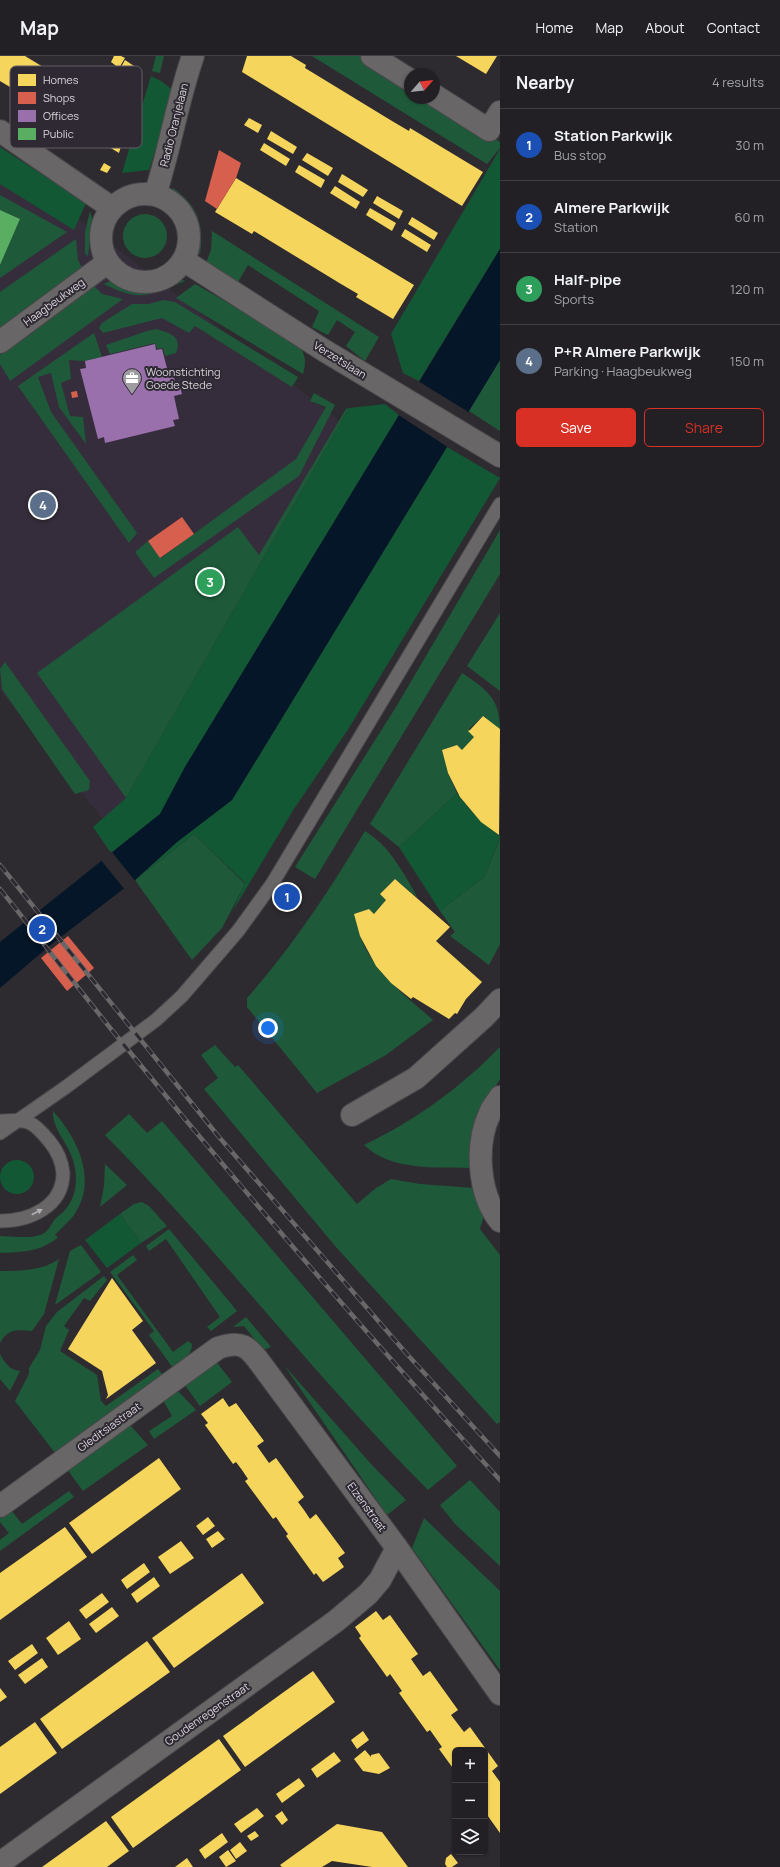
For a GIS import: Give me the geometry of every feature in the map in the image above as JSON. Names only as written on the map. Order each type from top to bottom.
[{"type":"street","name":"Radio Oranjelaan","points":[[155,195],[182,88],[192,56]]},
{"type":"street","points":[[372,56],[404,76]]},
{"type":"street","points":[[440,98],[494,121]]},
{"type":"street","points":[[0,131],[10,138]]},
{"type":"street","points":[[25,148],[112,208]]},
{"type":"street","points":[[140,194],[155,195],[168,200],[178,209],[185,220],[189,234],[188,247],[183,260],[175,270],[164,277],[146,281],[127,278],[116,271],[108,262],[102,248],[101,234],[104,220],[112,208],[125,198],[140,194]]},
{"type":"street","name":"Verzetslaan","points":[[183,260],[381,385],[500,456]]},
{"type":"street","name":"Haagbeukweg","points":[[0,342],[108,262]]},
{"type":"street","points":[[352,1115],[416,1078],[484,1018],[500,1000]]},
{"type":"street","points":[[500,1097],[490,1112],[484,1129],[481,1174],[483,1189],[489,1204],[500,1221]]},
{"type":"street","name":"Elzenstraat","points":[[218,1348],[229,1344],[240,1344],[251,1351],[397,1548],[500,1694]]},
{"type":"street","name":"Gleditsiastraat","points":[[0,1506],[218,1348]]},
{"type":"street","name":"Goudenregenstraat","points":[[0,1863],[336,1620],[368,1594],[380,1580],[397,1548]]},
{"type":"lane","points":[[0,1133],[20,1120],[156,1020],[182,996],[238,931],[272,884],[500,504]]},
{"type":"lane","points":[[0,1122],[20,1120],[31,1124],[55,1147],[62,1162],[63,1180],[61,1190],[51,1205],[16,1221],[0,1221]]},
{"type":"lane","points":[[0,1216],[16,1221]]},
{"type":"shaded area","points":[[0,168],[57,202],[362,438],[117,837],[0,690]]},
{"type":"green space","points":[[156,56],[164,56],[160,73],[152,71]]},
{"type":"green space","points":[[312,56],[360,56],[404,83],[404,104],[439,104],[500,142],[500,148],[487,164]]},
{"type":"green space","points":[[151,76],[161,81],[174,91],[149,170],[122,173],[129,148],[142,148],[142,106]]},
{"type":"green space","points":[[0,147],[86,203],[74,230],[0,184]]},
{"type":"green space","points":[[500,149],[500,249],[419,381],[403,373],[391,334]]},
{"type":"green space","points":[[173,188],[182,195],[194,209],[197,216],[201,234],[200,254],[196,251],[197,242],[193,218],[185,203],[173,190]]},
{"type":"green space","points":[[0,195],[67,232],[0,278],[0,265],[20,219],[0,210]]},
{"type":"green space","points":[[90,211],[92,218],[88,256],[85,254],[85,232]]},
{"type":"green space","points":[[145,214],[157,218],[163,224],[167,236],[163,248],[157,254],[145,258],[133,254],[127,248],[123,236],[127,224],[133,218]]},
{"type":"green space","points":[[212,231],[379,337],[365,361],[346,346],[355,332],[337,320],[328,335],[312,327],[319,311],[248,265],[238,282],[206,263],[211,250]]},
{"type":"green space","points":[[76,239],[78,260],[82,268],[0,329],[0,292]]},
{"type":"green space","points":[[179,278],[185,281],[163,290],[145,295],[127,294],[104,284],[110,281],[128,287],[154,289],[163,287]]},
{"type":"green space","points":[[195,284],[297,342],[304,357],[305,365],[303,374],[176,298]]},
{"type":"green space","points":[[94,286],[102,294],[123,299],[10,381],[0,364],[0,355]]},
{"type":"green space","points":[[163,300],[175,302],[298,377],[292,387],[195,326],[189,333],[162,318],[103,333],[99,328],[102,323],[132,304],[149,304]]},
{"type":"green space","points":[[156,329],[174,336],[178,343],[176,353],[165,356],[163,348],[157,349],[155,343],[110,354],[106,345],[147,331]]},
{"type":"green space","points":[[94,333],[102,357],[85,361],[69,360],[71,379],[61,383],[70,416],[83,417],[86,444],[59,407],[51,373],[38,377],[51,412],[137,533],[129,543],[18,386]]},
{"type":"green space","points":[[500,360],[500,431],[469,411]]},
{"type":"green space","points":[[314,393],[335,405],[299,476],[154,578],[135,552],[148,541],[161,558],[296,459],[326,407],[310,401]]},
{"type":"green space","points":[[385,404],[399,415],[185,767],[160,814],[111,853],[93,827],[126,798],[349,408]]},
{"type":"green space","points":[[349,408],[126,798],[37,673],[238,527],[259,555],[346,409]]},
{"type":"green space","points":[[447,447],[500,478],[349,728],[294,809],[232,912],[245,883],[194,834],[135,880],[177,842],[232,800]]},
{"type":"green space","points":[[500,530],[500,574],[315,879],[295,867],[396,707]]},
{"type":"green space","points":[[500,613],[500,691],[467,666]]},
{"type":"green space","points":[[5,662],[90,781],[89,790],[75,794],[2,689],[0,669]]},
{"type":"green space","points":[[462,673],[485,690],[495,702],[498,710],[500,730],[483,716],[469,729],[474,737],[462,750],[457,745],[442,750],[448,773],[457,793],[399,847],[370,824]]},
{"type":"green space","points":[[457,793],[471,811],[500,836],[500,838],[484,877],[440,911],[399,847]]},
{"type":"green space","points":[[365,831],[382,844],[389,852],[402,870],[418,898],[395,879],[380,894],[386,900],[374,914],[369,909],[355,914],[358,929],[369,955],[385,976],[433,1020],[386,1055],[317,1093],[247,1007],[247,998],[280,958],[310,917]]},
{"type":"green space","points":[[194,834],[245,884],[222,928],[192,960],[135,880]]},
{"type":"green space","points":[[500,839],[500,944],[489,965],[450,936],[455,932],[440,911],[484,877]]},
{"type":"green space","points":[[215,1045],[235,1067],[238,1065],[357,1204],[376,1188],[391,1179],[420,1184],[474,1188],[484,1216],[480,1229],[500,1255],[500,1422],[497,1424],[336,1247],[204,1089],[218,1078],[201,1055]]},
{"type":"green space","points":[[500,1047],[500,1079],[476,1118],[477,1130],[469,1145],[471,1168],[414,1166],[400,1163],[375,1153],[364,1145],[402,1125],[436,1102],[469,1076]]},
{"type":"green space","points":[[53,1111],[70,1134],[82,1160],[84,1188],[81,1202],[72,1218],[55,1235],[58,1237],[52,1242],[45,1246],[31,1250],[0,1253],[0,1236],[30,1237],[43,1234],[72,1200],[76,1182],[75,1170],[69,1150],[55,1125]]},
{"type":"green space","points":[[129,1114],[147,1133],[162,1121],[457,1466],[428,1490],[386,1447],[147,1178],[105,1135]]},
{"type":"green space","points":[[17,1160],[29,1165],[34,1177],[29,1189],[17,1194],[5,1189],[0,1177],[5,1165]]},
{"type":"green space","points":[[105,1164],[127,1185],[100,1207],[104,1186]]},
{"type":"green space","points":[[142,1202],[149,1206],[167,1226],[141,1243],[120,1214],[134,1204]]},
{"type":"green space","points":[[120,1214],[141,1243],[107,1268],[85,1240]]},
{"type":"green space","points":[[169,1229],[237,1311],[211,1331],[207,1327],[220,1317],[166,1239],[149,1251],[146,1246]]},
{"type":"green space","points":[[81,1245],[101,1272],[55,1305],[70,1251]]},
{"type":"green space","points":[[133,1255],[137,1260],[117,1275],[173,1352],[188,1341],[192,1344],[192,1348],[188,1355],[183,1361],[173,1368],[149,1335],[154,1331],[110,1272]]},
{"type":"green space","points":[[59,1259],[44,1314],[32,1331],[22,1330],[10,1332],[0,1343],[0,1271],[38,1268]]},
{"type":"green space","points":[[104,1276],[107,1280],[90,1301],[84,1298],[64,1326],[69,1330],[60,1351],[97,1375],[101,1401],[106,1406],[158,1369],[163,1375],[55,1453],[15,1401],[29,1374],[29,1368],[40,1350],[46,1326],[57,1312]]},
{"type":"green space","points":[[246,1317],[271,1347],[263,1350],[244,1326],[233,1327]]},
{"type":"green space","points":[[0,1354],[10,1368],[20,1371],[10,1391],[0,1379]]},
{"type":"green space","points":[[215,1360],[232,1382],[200,1406],[184,1384]]},
{"type":"green space","points":[[284,1365],[371,1464],[406,1500],[387,1515]]},
{"type":"green space","points":[[177,1390],[196,1410],[154,1439],[149,1431],[172,1416],[163,1400]]},
{"type":"green space","points":[[129,1424],[148,1445],[83,1491],[67,1469]]},
{"type":"green space","points":[[470,1480],[500,1512],[500,1566],[455,1524],[440,1505]]},
{"type":"green space","points":[[69,1491],[74,1497],[0,1551],[0,1540],[9,1533],[0,1522],[0,1518],[11,1510],[22,1524]]},
{"type":"green space","points":[[424,1518],[500,1591],[500,1670],[412,1548]]},
{"type":"water","points":[[500,249],[500,360],[232,800],[177,842],[135,880],[53,943],[0,988],[0,942],[160,814],[185,767]]},
{"type":"pier","points":[[418,381],[470,413],[449,448],[397,414]]},
{"type":"pier","points":[[111,851],[136,882],[125,890],[100,859]]},
{"type":"building: Homes","points":[[0,56],[25,56],[42,66],[10,66],[10,87],[0,81]]},
{"type":"building: Homes","points":[[114,56],[121,56],[125,58],[120,66],[116,66],[111,62]]},
{"type":"building: Homes","points":[[247,56],[291,56],[306,65],[305,68],[392,121],[409,131],[410,128],[483,172],[462,206],[242,72]]},
{"type":"building: Homes","points":[[456,56],[497,56],[486,74]]},
{"type":"building: Homes","points":[[125,60],[134,66],[122,66]]},
{"type":"building: Homes","points":[[249,118],[262,125],[258,133],[244,125]]},
{"type":"building: Homes","points":[[271,131],[297,147],[293,154],[267,139]]},
{"type":"building: Homes","points":[[264,143],[290,159],[286,166],[260,150]]},
{"type":"building: Homes","points":[[111,148],[120,148],[119,153]]},
{"type":"building: Homes","points":[[307,153],[333,168],[328,176],[302,160]]},
{"type":"building: Homes","points":[[104,163],[111,167],[107,173],[100,170]]},
{"type":"building: Homes","points":[[299,165],[325,180],[321,188],[295,172]]},
{"type":"building: Homes","points":[[342,174],[368,190],[363,197],[338,182]]},
{"type":"building: Homes","points":[[236,178],[414,285],[393,319],[356,297],[358,294],[254,231],[252,234],[215,212]]},
{"type":"building: Homes","points":[[335,186],[360,202],[356,209],[330,193]]},
{"type":"building: Homes","points":[[377,196],[403,211],[399,219],[373,203]]},
{"type":"building: Homes","points":[[370,208],[396,223],[392,231],[366,215]]},
{"type":"building: Homes","points":[[412,217],[438,233],[434,240],[408,224]]},
{"type":"building: Homes","points":[[405,229],[431,245],[427,252],[401,236]]},
{"type":"building: Homes","points":[[483,716],[500,729],[499,835],[481,822],[460,797],[448,773],[442,750],[457,745],[462,750],[474,737],[468,731]]},
{"type":"building: Homes","points":[[395,879],[450,927],[436,941],[482,982],[466,999],[457,1014],[455,1013],[449,1019],[413,997],[411,999],[391,983],[376,966],[360,936],[354,914],[369,909],[374,914],[386,900],[380,894]]},
{"type":"building: Homes","points":[[112,1278],[143,1321],[132,1330],[156,1363],[106,1399],[108,1395],[102,1371],[68,1349]]},
{"type":"building: Homes","points":[[223,1398],[229,1407],[236,1403],[264,1441],[257,1446],[269,1463],[276,1458],[304,1497],[298,1502],[310,1519],[316,1514],[345,1553],[338,1558],[344,1567],[323,1582],[316,1573],[314,1575],[286,1536],[288,1534],[276,1517],[273,1519],[245,1481],[248,1479],[242,1470],[236,1462],[233,1464],[205,1425],[208,1423],[201,1414]]},
{"type":"building: Homes","points":[[159,1458],[181,1489],[92,1554],[69,1523]]},
{"type":"building: Homes","points":[[208,1517],[215,1526],[203,1535],[196,1526]]},
{"type":"building: Homes","points":[[65,1527],[87,1557],[0,1620],[0,1573]]},
{"type":"building: Homes","points":[[218,1531],[225,1539],[212,1548],[206,1539]]},
{"type":"building: Homes","points":[[181,1541],[194,1558],[170,1574],[158,1557]]},
{"type":"building: Homes","points":[[144,1563],[150,1572],[127,1589],[121,1580]]},
{"type":"building: Homes","points":[[242,1573],[264,1603],[174,1668],[152,1638]]},
{"type":"building: Homes","points":[[154,1577],[160,1586],[137,1603],[131,1594]]},
{"type":"building: Homes","points":[[102,1593],[109,1602],[86,1619],[79,1610]]},
{"type":"building: Homes","points":[[112,1607],[119,1616],[96,1633],[89,1624]]},
{"type":"building: Homes","points":[[376,1611],[383,1620],[390,1615],[418,1654],[411,1659],[423,1676],[430,1671],[458,1710],[451,1715],[464,1732],[470,1727],[484,1747],[452,1747],[452,1767],[439,1749],[442,1747],[430,1730],[427,1732],[399,1693],[402,1691],[390,1674],[387,1677],[359,1638],[361,1636],[355,1627]]},
{"type":"building: Homes","points":[[69,1621],[81,1639],[58,1655],[46,1638]]},
{"type":"building: Homes","points":[[147,1641],[170,1672],[62,1749],[40,1719]]},
{"type":"building: Homes","points":[[32,1644],[38,1653],[15,1670],[8,1661]]},
{"type":"building: Homes","points":[[42,1658],[48,1667],[25,1684],[18,1675]]},
{"type":"building: Homes","points":[[313,1671],[335,1702],[245,1767],[223,1736]]},
{"type":"building: Homes","points":[[0,1688],[7,1697],[0,1702]]},
{"type":"building: Homes","points":[[35,1722],[57,1753],[0,1794],[0,1747]]},
{"type":"building: Homes","points":[[363,1731],[369,1740],[357,1749],[351,1740]]},
{"type":"building: Homes","points":[[219,1739],[241,1770],[133,1848],[111,1817]]},
{"type":"building: Homes","points":[[365,1750],[371,1757],[371,1755],[379,1753],[390,1768],[379,1774],[363,1771],[354,1759]]},
{"type":"building: Homes","points":[[334,1752],[341,1761],[317,1778],[311,1769]]},
{"type":"building: Homes","points":[[488,1752],[498,1766],[492,1771],[500,1782],[500,1833],[488,1816]]},
{"type":"building: Homes","points":[[299,1778],[305,1786],[282,1803],[276,1794]]},
{"type":"building: Homes","points":[[257,1808],[264,1816],[241,1833],[234,1824]]},
{"type":"building: Homes","points":[[282,1811],[288,1820],[282,1825],[275,1816]]},
{"type":"building: Homes","points":[[106,1821],[129,1851],[107,1867],[42,1867]]},
{"type":"building: Homes","points":[[337,1824],[382,1832],[408,1867],[372,1867],[332,1861],[322,1867],[282,1867],[280,1865]]},
{"type":"building: Homes","points":[[255,1831],[259,1836],[251,1841],[247,1836]]},
{"type":"building: Homes","points":[[222,1833],[228,1842],[205,1859],[199,1850]]},
{"type":"building: Homes","points":[[240,1842],[247,1851],[236,1859],[230,1850]]},
{"type":"building: Homes","points":[[228,1850],[236,1861],[226,1867],[219,1857]]},
{"type":"building: Homes","points":[[451,1854],[458,1863],[452,1867],[447,1867],[445,1864],[446,1858]]},
{"type":"building: Homes","points":[[187,1858],[193,1867],[175,1867]]},
{"type":"building: Shops","points":[[219,150],[241,163],[236,178],[217,209],[205,201]]},
{"type":"building: Shops","points":[[77,391],[78,397],[72,398],[71,392]]},
{"type":"building: Shops","points":[[182,517],[194,534],[160,558],[148,541]]},
{"type":"building: Shops","points":[[68,936],[94,968],[67,991],[41,958]]},
{"type":"building: Offices","name":"Woonstichting Goede Stede","points":[[155,344],[156,350],[162,349],[168,372],[176,370],[177,376],[174,377],[176,388],[180,387],[182,394],[174,396],[179,419],[173,420],[175,426],[105,443],[104,437],[98,439],[80,369],[86,368],[85,361]]},
{"type":"building: Public","points":[[0,210],[20,219],[0,265]]},
{"type":"railway","points":[[0,865],[219,1137],[406,1353],[500,1456]]},
{"type":"railway","points":[[0,889],[111,1029],[254,1201],[400,1370],[500,1480]]},
{"type":"place","name":"Woonstichting Goede Stede","points":[[132,395]]},
{"type":"place","name":"P+R Almere Parkwijk","points":[[43,505]]},
{"type":"place","name":"Half-pipe","points":[[210,582]]},
{"type":"place","name":"Station Parkwijk","points":[[287,897]]},
{"type":"place","name":"Almere Parkwijk","points":[[42,929]]}]
